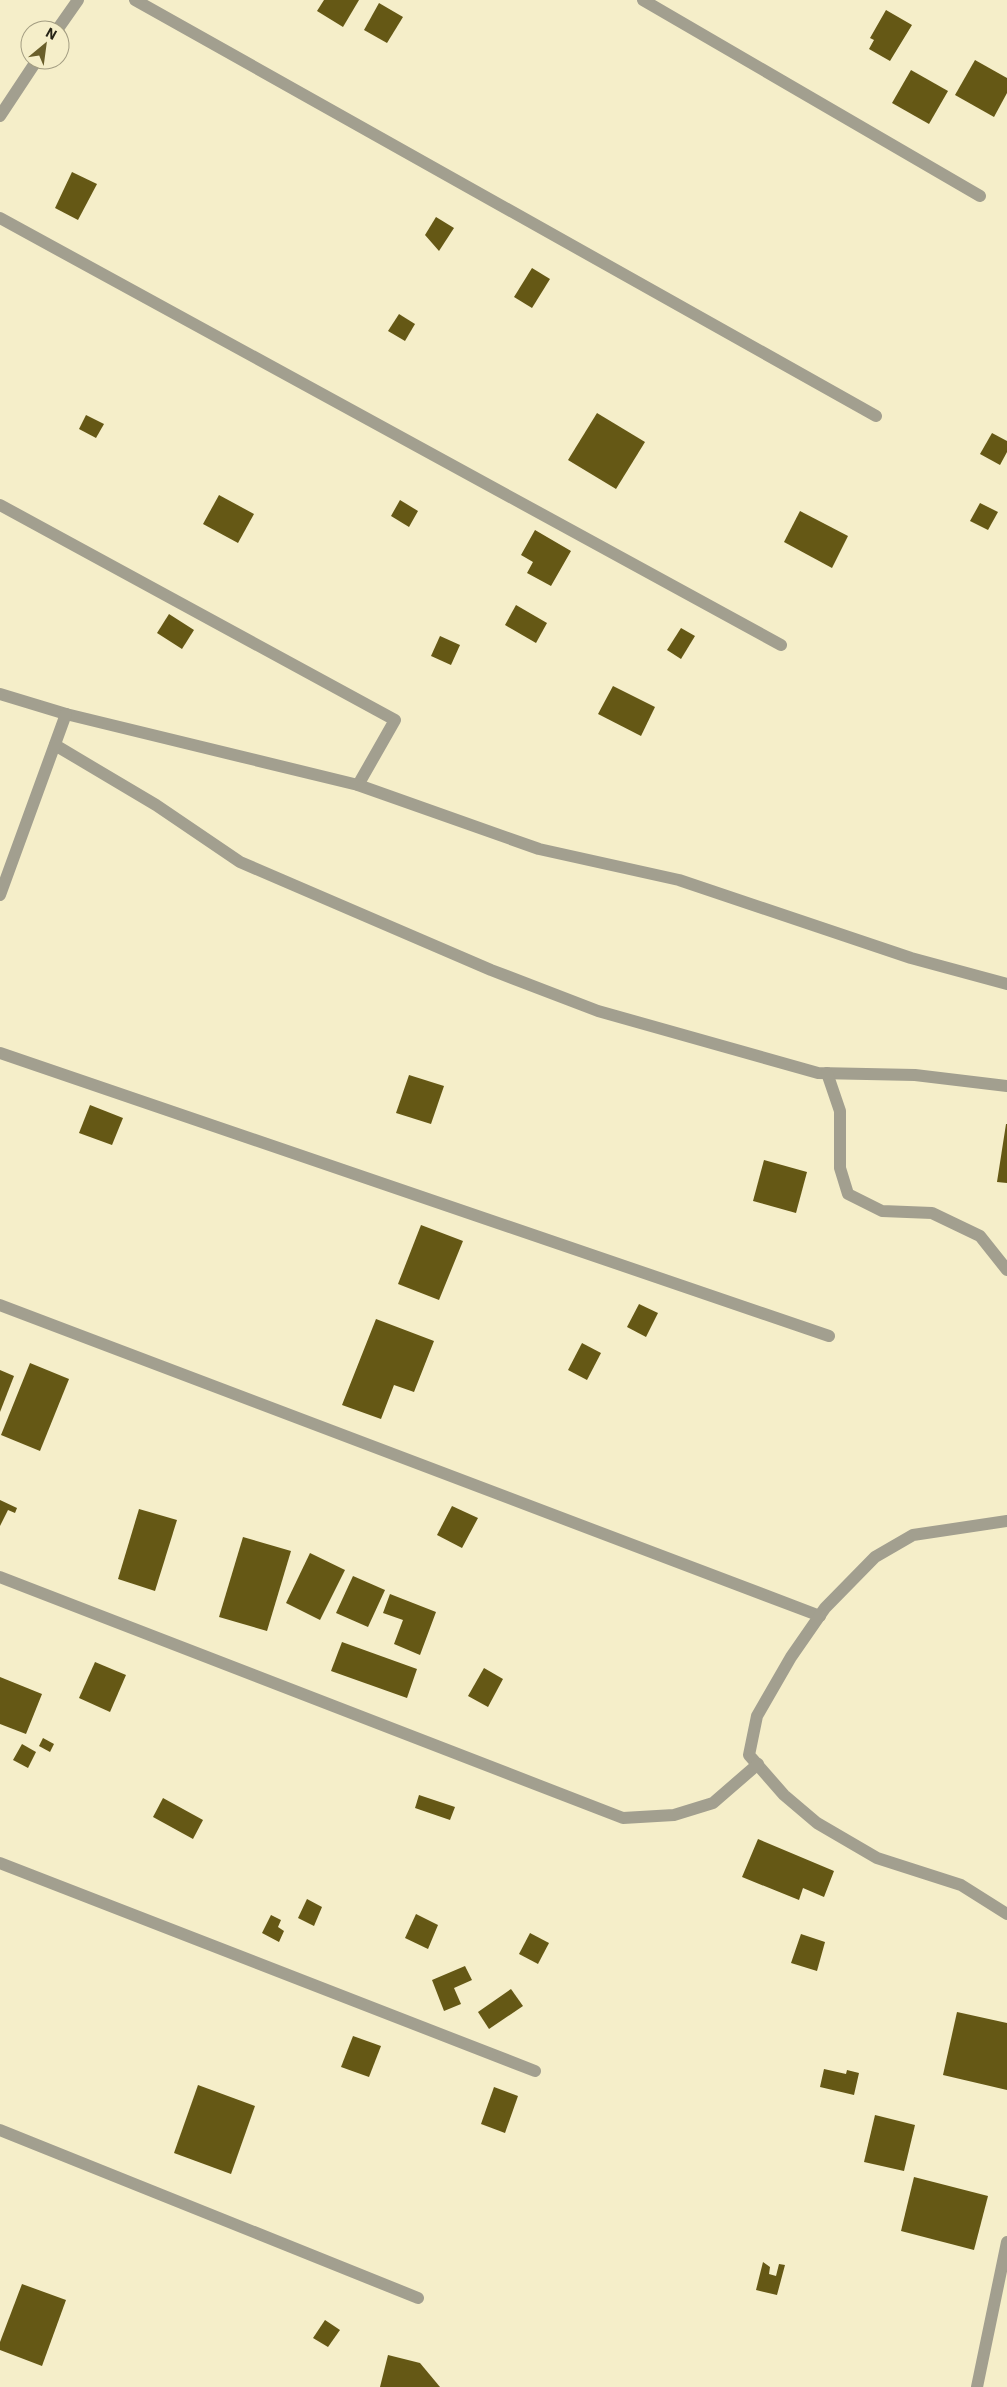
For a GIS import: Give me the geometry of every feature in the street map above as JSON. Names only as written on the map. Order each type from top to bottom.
[{"type":"street","points":[[64,20],[78,0]]},
{"type":"street","points":[[136,0],[876,416]]},
{"type":"street","points":[[643,0],[980,196]]},
{"type":"street","points":[[0,116],[30,70]]},
{"type":"street","points":[[0,218],[781,645]]},
{"type":"street","points":[[0,505],[395,720],[358,786]]},
{"type":"street","points":[[0,694],[66,714],[358,786],[539,849],[679,880],[911,958],[1007,984]]},
{"type":"street","points":[[0,896],[66,714]]},
{"type":"street","points":[[55,745],[156,805],[240,862],[491,970],[598,1011],[818,1073],[915,1075],[1007,1086]]},
{"type":"street","points":[[0,1053],[829,1336]]},
{"type":"street","points":[[827,1073],[840,1110],[840,1168],[848,1194],[882,1211],[932,1213],[980,1236],[1007,1270]]},
{"type":"street","points":[[0,1305],[820,1616]]},
{"type":"street","points":[[1007,1521],[913,1535],[875,1557],[820,1616],[791,1657],[757,1716],[749,1755],[784,1795],[817,1823],[878,1858],[961,1885],[1007,1914]]},
{"type":"street","points":[[0,1577],[623,1818],[674,1815],[714,1803],[758,1764]]},
{"type":"street","points":[[0,1864],[535,2071]]},
{"type":"street","points":[[0,2130],[418,2298]]},
{"type":"street","points":[[978,2387],[1007,2242]]},
{"type":"building","points":[[324,0],[359,0],[343,27],[317,11]]},
{"type":"building","points":[[379,3],[403,17],[387,43],[364,30]]},
{"type":"building","points":[[886,10],[912,25],[890,61],[869,49],[874,40],[870,38]]},
{"type":"building","points":[[975,60],[1007,78],[1007,93],[994,117],[955,95]]},
{"type":"building","points":[[911,70],[948,91],[929,124],[892,103]]},
{"type":"building","points":[[72,172],[97,184],[78,220],[55,208]]},
{"type":"building","points":[[436,217],[454,228],[439,251],[425,235]]},
{"type":"building","points":[[532,268],[550,279],[532,308],[514,297]]},
{"type":"building","points":[[399,314],[415,324],[405,341],[388,331]]},
{"type":"building","points":[[597,413],[645,442],[616,489],[568,460]]},
{"type":"building","points":[[86,415],[104,424],[96,438],[79,429]]},
{"type":"building","points":[[992,433],[1007,441],[1007,452],[1000,465],[980,454]]},
{"type":"building","points":[[219,495],[254,514],[238,543],[203,524]]},
{"type":"building","points":[[400,500],[418,511],[409,527],[391,516]]},
{"type":"building","points":[[980,503],[998,512],[988,530],[970,521]]},
{"type":"building","points":[[800,511],[848,536],[832,568],[784,542]]},
{"type":"building","points":[[535,530],[571,551],[551,586],[527,573],[533,562],[521,555]]},
{"type":"building","points":[[516,605],[547,623],[536,643],[505,625]]},
{"type":"building","points":[[169,614],[194,630],[182,649],[157,633]]},
{"type":"building","points":[[681,628],[695,636],[681,659],[667,650]]},
{"type":"building","points":[[440,636],[460,645],[451,665],[431,656]]},
{"type":"building","points":[[613,686],[655,707],[641,736],[598,714]]},
{"type":"building","points":[[409,1075],[444,1086],[431,1124],[396,1113]]},
{"type":"building","points":[[90,1105],[123,1118],[112,1145],[79,1133]]},
{"type":"building","points":[[1007,1124],[1007,1183],[997,1182]]},
{"type":"building","points":[[764,1160],[807,1172],[796,1213],[753,1201]]},
{"type":"building","points":[[421,1225],[463,1241],[439,1300],[398,1284]]},
{"type":"building","points":[[639,1304],[658,1313],[646,1337],[627,1327]]},
{"type":"building","points":[[376,1319],[434,1341],[414,1392],[394,1385],[381,1419],[342,1405]]},
{"type":"building","points":[[582,1343],[601,1353],[587,1380],[568,1370]]},
{"type":"building","points":[[30,1363],[69,1379],[40,1451],[1,1435]]},
{"type":"building","points":[[0,1370],[14,1376],[0,1412]]},
{"type":"building","points":[[0,1500],[17,1508],[15,1513],[8,1510],[0,1526]]},
{"type":"building","points":[[452,1506],[478,1518],[462,1548],[437,1535]]},
{"type":"building","points":[[139,1509],[177,1520],[155,1591],[118,1579]]},
{"type":"building","points":[[243,1537],[291,1551],[267,1631],[219,1617]]},
{"type":"building","points":[[310,1553],[345,1570],[320,1620],[286,1603]]},
{"type":"building","points":[[353,1576],[385,1590],[368,1627],[336,1613]]},
{"type":"building","points":[[390,1594],[436,1612],[420,1655],[394,1644],[403,1620],[383,1613]]},
{"type":"building","points":[[342,1642],[417,1669],[407,1698],[331,1671]]},
{"type":"building","points":[[95,1662],[126,1675],[110,1712],[79,1698]]},
{"type":"building","points":[[484,1668],[503,1679],[488,1707],[468,1696]]},
{"type":"building","points":[[0,1677],[42,1694],[26,1734],[0,1724]]},
{"type":"building","points":[[43,1738],[54,1744],[50,1752],[39,1746]]},
{"type":"building","points":[[22,1744],[36,1752],[28,1768],[13,1760]]},
{"type":"building","points":[[419,1795],[455,1807],[450,1820],[415,1808]]},
{"type":"building","points":[[163,1798],[203,1820],[193,1839],[153,1817]]},
{"type":"building","points":[[758,1839],[834,1871],[824,1897],[803,1888],[799,1900],[742,1877]]},
{"type":"building","points":[[307,1899],[322,1907],[314,1926],[298,1918]]},
{"type":"building","points":[[416,1914],[438,1925],[428,1949],[405,1938]]},
{"type":"building","points":[[271,1915],[281,1920],[278,1927],[284,1931],[279,1942],[262,1933]]},
{"type":"building","points":[[530,1933],[549,1943],[538,1964],[519,1954]]},
{"type":"building","points":[[801,1934],[825,1942],[817,1971],[791,1963]]},
{"type":"building","points":[[465,1966],[472,1980],[454,1988],[461,2004],[444,2011],[432,1980]]},
{"type":"building","points":[[511,1989],[523,2006],[489,2029],[478,2012]]},
{"type":"building","points":[[957,2012],[1007,2023],[1007,2090],[943,2075]]},
{"type":"building","points":[[353,2036],[381,2046],[369,2077],[341,2067]]},
{"type":"building","points":[[824,2069],[846,2074],[847,2070],[859,2073],[854,2095],[820,2087]]},
{"type":"building","points":[[198,2085],[255,2106],[231,2174],[174,2153]]},
{"type":"building","points":[[494,2087],[518,2096],[505,2133],[481,2124]]},
{"type":"building","points":[[875,2115],[915,2125],[904,2171],[864,2162]]},
{"type":"building","points":[[914,2177],[988,2196],[974,2250],[901,2231]]},
{"type":"building","points":[[763,2262],[770,2267],[769,2274],[776,2276],[779,2264],[785,2265],[777,2295],[756,2290]]},
{"type":"building","points":[[22,2284],[66,2300],[42,2366],[0,2350],[0,2342]]},
{"type":"building","points":[[325,2320],[340,2330],[328,2347],[313,2338]]},
{"type":"building","points":[[388,2355],[420,2363],[440,2387],[380,2387]]}]
